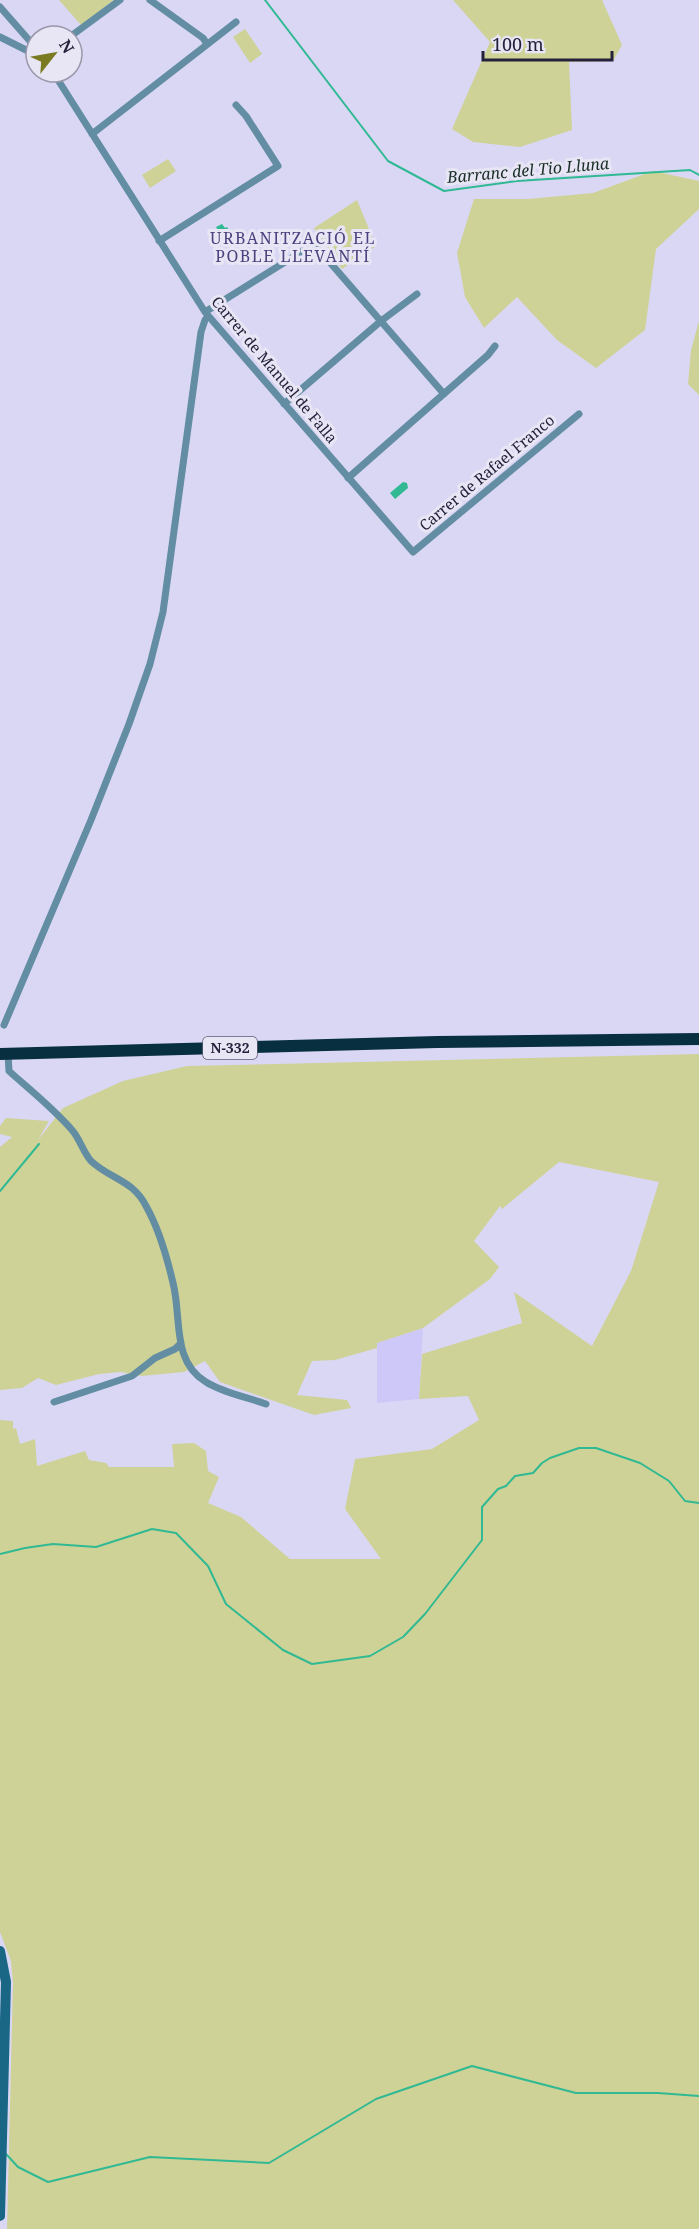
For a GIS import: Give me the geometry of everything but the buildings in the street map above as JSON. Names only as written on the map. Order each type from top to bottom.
[{"type":"highway","name":"N-332","points":[[4,1054],[437,1042],[699,1039]]},
{"type":"main road","points":[[0,1951],[6,1982],[0,2215]]},
{"type":"street","points":[[84,26],[120,0]]},
{"type":"street","points":[[150,0],[203,38],[207,44]]},
{"type":"street","points":[[0,7],[24,34]]},
{"type":"street","points":[[92,134],[236,22]]},
{"type":"street","points":[[0,37],[24,49]]},
{"type":"street","name":"Carrer de Manuel de Falla","points":[[61,84],[207,314],[413,552]]},
{"type":"street","points":[[159,241],[278,166],[246,116],[236,105]]},
{"type":"street","points":[[4,1025],[91,820],[150,664],[163,612],[201,332],[207,314],[314,244],[444,394]]},
{"type":"street","points":[[284,404],[381,321],[417,294]]},
{"type":"street","points":[[348,478],[495,346]]},
{"type":"street","name":"Carrer de Rafael Franco","points":[[413,552],[579,414]]},
{"type":"street","points":[[4,1054],[9,1071],[74,1131],[90,1159],[105,1172],[128,1184],[139,1194],[155,1225],[173,1284],[180,1344],[192,1370],[206,1383],[266,1404]]},
{"type":"street","points":[[54,1402],[132,1376],[155,1358],[175,1349],[180,1344]]},
{"type":"shaded area","points":[[59,0],[114,0],[82,24]]},
{"type":"shaded area","points":[[453,0],[602,0],[622,45],[613,61],[569,62],[572,130],[520,147],[473,142],[452,129],[490,42]]},
{"type":"shaded area","points":[[245,29],[262,54],[250,63],[233,37]]},
{"type":"shaded area","points":[[168,159],[176,171],[150,188],[142,175]]},
{"type":"shaded area","points":[[653,171],[699,181],[699,209],[656,249],[645,330],[596,368],[557,340],[517,297],[484,328],[465,297],[457,253],[474,199],[528,199],[593,193]]},
{"type":"shaded area","points":[[357,200],[376,246],[342,269],[314,228]]},
{"type":"shaded area","points":[[222,224],[225,228],[227,227],[233,237],[225,241],[216,227]]},
{"type":"shaded area","points":[[699,321],[699,395],[688,384],[691,350]]},
{"type":"shaded area","points":[[403,482],[407,483],[408,488],[395,499],[390,493]]},
{"type":"shaded area","points":[[699,1054],[699,2229],[7,2229],[13,1983],[11,1961],[0,1932],[0,1420],[13,1421],[13,1429],[16,1428],[20,1444],[35,1439],[37,1466],[85,1451],[89,1460],[106,1463],[109,1467],[174,1467],[172,1444],[194,1443],[206,1451],[208,1471],[219,1477],[208,1503],[241,1517],[290,1559],[381,1559],[345,1509],[355,1459],[432,1449],[479,1420],[468,1396],[419,1399],[422,1354],[522,1323],[514,1292],[592,1346],[631,1271],[659,1182],[559,1162],[502,1209],[500,1206],[474,1241],[499,1267],[490,1279],[423,1328],[377,1343],[377,1348],[335,1360],[312,1361],[297,1395],[347,1400],[351,1408],[314,1415],[220,1382],[205,1361],[184,1372],[142,1376],[121,1372],[99,1374],[56,1385],[38,1378],[22,1388],[0,1390],[0,1147],[12,1137],[0,1134],[0,1126],[6,1118],[49,1121],[38,1140],[63,1108],[123,1081],[187,1066]]},
{"type":"shaded area","points":[[423,1328],[419,1399],[377,1403],[377,1343]]},
{"type":"waterway","name":"Barranc del Tio Lluna","points":[[265,0],[388,161],[444,191],[517,181],[690,170],[699,175]]},
{"type":"waterway","points":[[0,1191],[39,1144]]},
{"type":"waterway","points":[[0,1554],[53,1544],[96,1547],[152,1529],[176,1533],[208,1566],[226,1604],[283,1650],[312,1664],[370,1656],[403,1637],[425,1614],[482,1540],[482,1507],[498,1489],[506,1486],[515,1476],[533,1473],[550,1458],[579,1448],[596,1448],[640,1463],[669,1481],[685,1501],[699,1503]]},
{"type":"waterway","points":[[6,2154],[18,2167],[48,2182],[150,2157],[269,2163],[376,2099],[472,2066],[576,2093],[658,2093],[699,2096]]},
{"type":"district","name":"URBANITZACIÓ EL POBLE LLEVANTÍ","points":[[293,247]]}]
